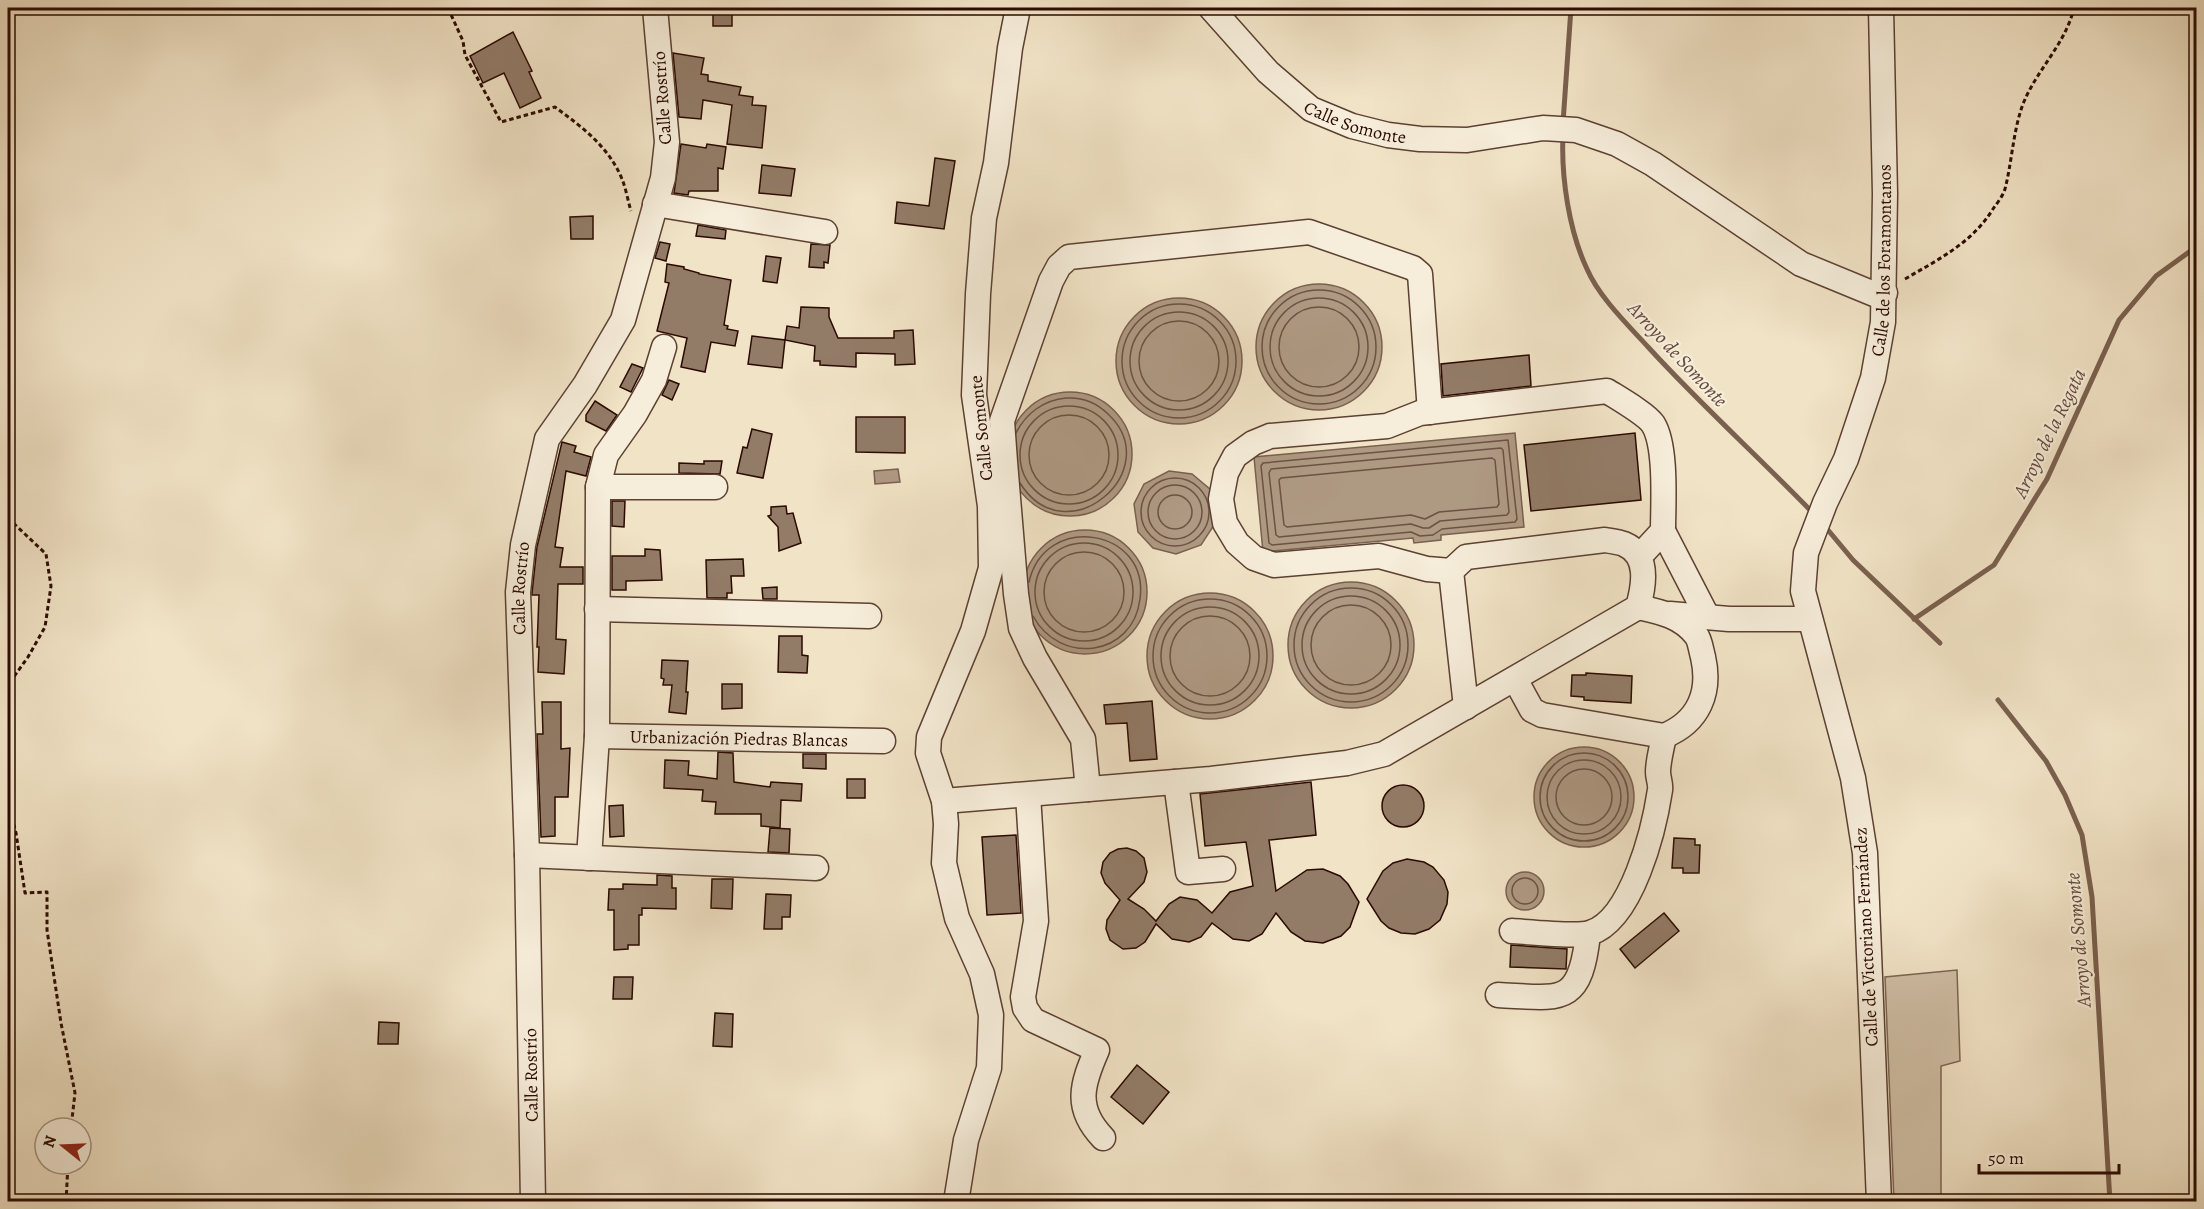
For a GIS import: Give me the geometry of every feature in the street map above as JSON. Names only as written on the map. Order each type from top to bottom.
[{"type":"street","name":"Calle Rostrío","points":[[533,1202],[527,855],[518,592],[523,545],[547,439],[585,385],[623,320],[663,178],[667,142],[655,8]]},
{"type":"street","name":"Calle Somonte","points":[[956,1202],[966,1140],[989,1068],[991,1016],[982,974],[957,918],[944,863],[946,824],[944,801],[928,753],[929,737],[973,632],[991,568],[990,506],[974,395],[978,294],[984,218],[996,163],[1010,48],[1018,8]]},
{"type":"street","name":"Calle Somonte","points":[[1210,8],[1268,72],[1311,109],[1352,126],[1420,140],[1467,140],[1543,128],[1576,130],[1617,144],[1653,164],[1801,264],[1874,294],[1885,293]]},
{"type":"street","name":"Calle de los Foramontanos","points":[[1825,503],[1846,459],[1873,378],[1883,322],[1885,293],[1881,8]]},
{"type":"street","points":[[655,204],[825,232]]},
{"type":"street","points":[[1088,789],[1083,739],[1035,658],[1021,628],[1016,594],[1002,421],[1051,281],[1059,266],[1069,257],[1309,232],[1413,268],[1420,274],[1430,412]]},
{"type":"street","points":[[590,858],[597,736],[598,487],[606,455],[635,414],[654,380],[664,347]]},
{"type":"street","points":[[1638,607],[1644,571],[1639,557],[1625,544],[1605,540],[1466,557],[1451,571],[1427,569],[1379,556],[1274,566],[1254,558],[1237,543],[1225,523],[1221,499],[1226,473],[1236,456],[1253,443],[1270,436],[1387,426],[1420,413],[1607,391],[1629,404],[1653,424],[1661,452],[1663,531],[1707,616]]},
{"type":"street","points":[[598,487],[715,487]]},
{"type":"street","name":"Calle de Victoriano Fernández","points":[[1825,503],[1806,553],[1803,591],[1853,778],[1865,853],[1879,1202]]},
{"type":"street","points":[[1639,557],[1663,531]]},
{"type":"street","points":[[1451,571],[1466,707]]},
{"type":"street","points":[[944,801],[1176,782],[1347,763],[1384,754],[1638,607],[1670,614],[1729,619],[1810,620]]},
{"type":"street","points":[[597,609],[869,616]]},
{"type":"street","points":[[1515,679],[1532,710],[1542,715],[1664,736],[1679,730],[1692,718],[1702,702],[1705,682],[1704,662],[1698,637],[1670,614]]},
{"type":"street","name":"Urbanización Piedras Blancas","points":[[597,736],[883,741]]},
{"type":"street","points":[[1512,931],[1588,934],[1602,928],[1623,905],[1633,886],[1650,836],[1660,788],[1658,772],[1664,736]]},
{"type":"street","points":[[1176,782],[1188,872],[1223,869]]},
{"type":"street","points":[[1028,795],[1036,921],[1023,998],[1025,1008],[1033,1020]]},
{"type":"street","points":[[527,855],[816,868]]},
{"type":"street","points":[[1498,995],[1547,997],[1568,991],[1573,987],[1583,967],[1588,934]]},
{"type":"street","points":[[991,1016],[1033,1020],[1097,1050],[1087,1073],[1082,1094],[1086,1113],[1094,1128],[1103,1138]]},
{"type":"path","points":[[448,8],[463,41],[465,56],[501,122],[555,107],[587,131],[608,153],[622,179],[633,220]]},
{"type":"path","points":[[1885,293],[1953,251],[1974,235],[1988,217],[2004,192],[2023,105],[2040,73],[2059,46],[2072,18],[2074,8]]},
{"type":"path","points":[[8,518],[46,554],[51,586],[45,627],[28,657],[8,685]]},
{"type":"path","points":[[8,802],[16,833],[25,892],[47,892],[47,930],[61,1023],[75,1093],[72,1116]]},
{"type":"path","points":[[66,1202],[67,1176]]},
{"type":"shaded area","points":[[1957,970],[1960,1061],[1941,1066],[1941,1201],[1894,1201],[1885,977]]},
{"type":"water","points":[[1319,284],[1343,289],[1363,303],[1377,323],[1382,347],[1377,371],[1363,391],[1343,405],[1319,410],[1295,405],[1275,391],[1261,371],[1256,347],[1261,323],[1275,303],[1295,289]]},
{"type":"water","points":[[1179,298],[1203,303],[1223,317],[1237,337],[1242,361],[1237,385],[1223,405],[1203,419],[1179,424],[1155,419],[1135,405],[1121,385],[1116,361],[1121,337],[1135,317],[1155,303]]},
{"type":"water","points":[[1070,392],[1094,397],[1114,410],[1127,430],[1132,454],[1127,478],[1114,498],[1094,511],[1070,516],[1046,511],[1026,498],[1013,478],[1008,454],[1013,430],[1026,410],[1046,397]]},
{"type":"water","points":[[1515,433],[1524,527],[1441,535],[1441,540],[1414,543],[1413,538],[1263,552],[1254,457]]},
{"type":"water","points":[[898,469],[900,482],[875,484],[874,471]]},
{"type":"water","points":[[1169,471],[1192,474],[1211,490],[1216,522],[1201,545],[1176,554],[1153,548],[1138,532],[1134,504],[1144,484]]},
{"type":"water","points":[[1085,530],[1109,535],[1120,540],[1129,548],[1137,557],[1142,568],[1147,592],[1142,616],[1137,627],[1129,636],[1120,644],[1109,649],[1085,654],[1061,649],[1050,644],[1041,636],[1033,627],[1028,616],[1023,592],[1028,568],[1033,557],[1041,548],[1050,540],[1061,535]]},
{"type":"water","points":[[1351,582],[1375,587],[1395,601],[1409,621],[1414,645],[1409,669],[1395,689],[1375,703],[1351,708],[1327,703],[1307,689],[1293,669],[1288,645],[1293,621],[1307,601],[1327,587]]},
{"type":"water","points":[[1210,593],[1234,598],[1254,612],[1268,632],[1273,656],[1268,680],[1254,700],[1234,714],[1210,719],[1186,714],[1166,700],[1152,680],[1147,656],[1152,632],[1166,612],[1186,598]]},
{"type":"water","points":[[1584,747],[1612,755],[1626,769],[1634,797],[1626,825],[1612,839],[1584,847],[1556,839],[1542,825],[1534,797],[1542,769],[1556,755]]},
{"type":"water","points":[[1525,872],[1539,877],[1544,891],[1539,905],[1525,910],[1511,905],[1506,891],[1511,877]]},
{"type":"building","points":[[713,8],[732,8],[732,26],[713,26]]},
{"type":"building","points":[[513,32],[532,71],[529,72],[541,98],[520,108],[504,73],[483,83],[470,56]]},
{"type":"building","points":[[673,53],[704,58],[701,74],[708,75],[708,81],[741,87],[739,95],[753,97],[752,105],[766,106],[762,148],[727,144],[732,105],[703,100],[701,119],[679,117]]},
{"type":"building","points":[[681,144],[706,148],[707,144],[726,147],[723,169],[718,168],[718,191],[689,191],[688,195],[674,193]]},
{"type":"building","points":[[935,158],[955,161],[944,229],[895,223],[897,202],[929,206]]},
{"type":"building","points":[[762,165],[795,169],[791,196],[759,193]]},
{"type":"building","points":[[593,216],[593,239],[571,239],[570,217]]},
{"type":"building","points":[[698,225],[726,230],[725,239],[696,236]]},
{"type":"building","points":[[660,242],[670,244],[666,261],[655,258]]},
{"type":"building","points":[[811,244],[830,245],[828,263],[824,262],[824,268],[809,267]]},
{"type":"building","points":[[766,256],[781,258],[777,283],[763,281]]},
{"type":"building","points":[[667,264],[684,267],[684,269],[699,274],[731,280],[724,325],[728,326],[727,329],[738,331],[735,346],[711,342],[705,372],[681,367],[687,338],[657,331],[669,283],[665,282]]},
{"type":"building","points":[[801,307],[829,308],[829,317],[838,338],[894,338],[894,331],[913,330],[915,364],[895,365],[895,354],[856,353],[856,367],[820,365],[820,361],[814,361],[815,346],[785,340],[787,326],[799,328]]},
{"type":"building","points":[[752,336],[785,340],[782,368],[748,364]]},
{"type":"building","points":[[1529,355],[1531,386],[1443,396],[1441,364]]},
{"type":"building","points":[[632,364],[643,368],[631,392],[620,387]]},
{"type":"building","points":[[669,380],[679,384],[672,400],[662,395]]},
{"type":"building","points":[[595,401],[617,415],[606,431],[586,421],[586,415]]},
{"type":"building","points":[[856,417],[905,417],[905,453],[856,452]]},
{"type":"building","points":[[752,429],[772,434],[763,478],[737,473],[743,447],[747,448]]},
{"type":"building","points":[[1635,433],[1641,500],[1531,511],[1524,445]]},
{"type":"building","points":[[562,442],[576,446],[574,452],[591,457],[586,476],[566,471],[555,547],[563,548],[560,567],[583,567],[583,584],[558,584],[556,639],[566,640],[564,674],[538,672],[539,595],[532,595],[537,547]]},
{"type":"building","points":[[704,461],[722,461],[720,474],[679,473],[679,463],[704,464]]},
{"type":"building","points":[[612,501],[625,501],[624,527],[612,526]]},
{"type":"building","points":[[786,506],[787,514],[793,513],[801,543],[779,551],[778,527],[768,516],[771,515],[771,507]]},
{"type":"building","points":[[645,549],[660,550],[662,580],[626,581],[626,590],[612,590],[612,556],[645,556]]},
{"type":"building","points":[[743,559],[744,576],[731,576],[732,593],[727,593],[727,598],[707,598],[706,560]]},
{"type":"building","points":[[777,587],[777,599],[763,599],[762,588]]},
{"type":"building","points":[[779,636],[802,636],[802,655],[808,656],[807,673],[778,672]]},
{"type":"building","points":[[662,660],[688,661],[686,714],[669,712],[672,685],[663,685]]},
{"type":"building","points":[[1586,673],[1632,676],[1631,703],[1584,700],[1584,697],[1571,696],[1572,675],[1586,675]]},
{"type":"building","points":[[722,684],[742,684],[742,708],[722,709]]},
{"type":"building","points":[[1152,701],[1157,759],[1130,761],[1127,723],[1106,724],[1104,705]]},
{"type":"building","points":[[542,702],[561,702],[561,749],[570,748],[568,797],[555,797],[555,836],[541,837],[537,734],[543,734]]},
{"type":"building","points":[[718,752],[733,753],[734,782],[770,787],[771,782],[802,784],[801,801],[781,800],[780,828],[761,826],[761,814],[715,814],[716,802],[702,801],[703,790],[664,788],[665,760],[689,761],[688,775],[717,779]]},
{"type":"building","points":[[803,754],[826,754],[826,769],[803,768]]},
{"type":"building","points":[[847,779],[865,779],[865,798],[847,798]]},
{"type":"building","points":[[1311,782],[1316,835],[1269,840],[1276,891],[1307,870],[1323,869],[1340,876],[1359,902],[1350,927],[1341,936],[1323,943],[1305,941],[1291,932],[1276,913],[1262,934],[1249,941],[1233,939],[1212,923],[1201,937],[1189,942],[1172,939],[1156,924],[1145,942],[1136,948],[1123,949],[1110,940],[1106,929],[1107,920],[1120,900],[1105,883],[1101,873],[1103,862],[1110,853],[1127,848],[1136,851],[1144,858],[1147,872],[1144,882],[1128,899],[1144,909],[1156,921],[1169,904],[1180,897],[1197,900],[1212,913],[1230,892],[1253,886],[1246,842],[1205,846],[1200,794]]},
{"type":"building","points":[[1403,785],[1418,791],[1424,806],[1418,821],[1403,827],[1388,821],[1382,806],[1388,791]]},
{"type":"building","points":[[623,805],[624,836],[610,837],[609,806]]},
{"type":"building","points":[[770,828],[790,829],[789,853],[768,852]]},
{"type":"building","points":[[1016,835],[1021,913],[987,915],[982,837]]},
{"type":"building","points":[[1674,838],[1695,839],[1695,845],[1700,845],[1699,873],[1683,873],[1683,868],[1672,868]]},
{"type":"building","points":[[1407,859],[1424,862],[1433,867],[1444,880],[1448,892],[1447,904],[1440,920],[1429,929],[1415,934],[1401,933],[1389,928],[1381,921],[1367,899],[1383,871],[1393,863]]},
{"type":"building","points":[[657,875],[672,876],[672,888],[676,888],[676,909],[642,908],[642,915],[639,915],[639,945],[628,945],[628,949],[614,950],[614,910],[608,910],[609,889],[623,889],[623,884],[657,885]]},
{"type":"building","points":[[712,879],[733,879],[732,909],[711,908]]},
{"type":"building","points":[[766,894],[791,895],[790,917],[782,917],[782,929],[764,929]]},
{"type":"building","points":[[1664,913],[1679,931],[1635,968],[1620,949]]},
{"type":"building","points":[[1511,945],[1567,949],[1566,969],[1510,967]]},
{"type":"building","points":[[614,977],[633,977],[632,999],[613,999]]},
{"type":"building","points":[[715,1013],[733,1014],[732,1047],[713,1046]]},
{"type":"building","points":[[379,1022],[399,1023],[398,1044],[378,1044]]},
{"type":"building","points":[[1137,1065],[1169,1092],[1143,1124],[1111,1097]]},
{"type":"waterway","name":"Arroyo de Somonte","points":[[1563,123],[1571,8]]},
{"type":"waterway","name":"Arroyo de Somonte","points":[[1563,135],[1563,168],[1571,221],[1581,254],[1599,290],[1623,320],[1669,369],[1813,513]]},
{"type":"waterway","name":"Arroyo de la Regata","points":[[1914,619],[1994,565],[2047,479],[2119,320],[2156,276],[2196,247]]},
{"type":"waterway","name":"Arroyo de Somonte","points":[[1823,524],[1853,560],[1940,643]]},
{"type":"waterway","name":"Arroyo de Somonte","points":[[1998,700],[2046,761],[2065,795],[2082,835],[2092,897],[2110,1202]]}]
